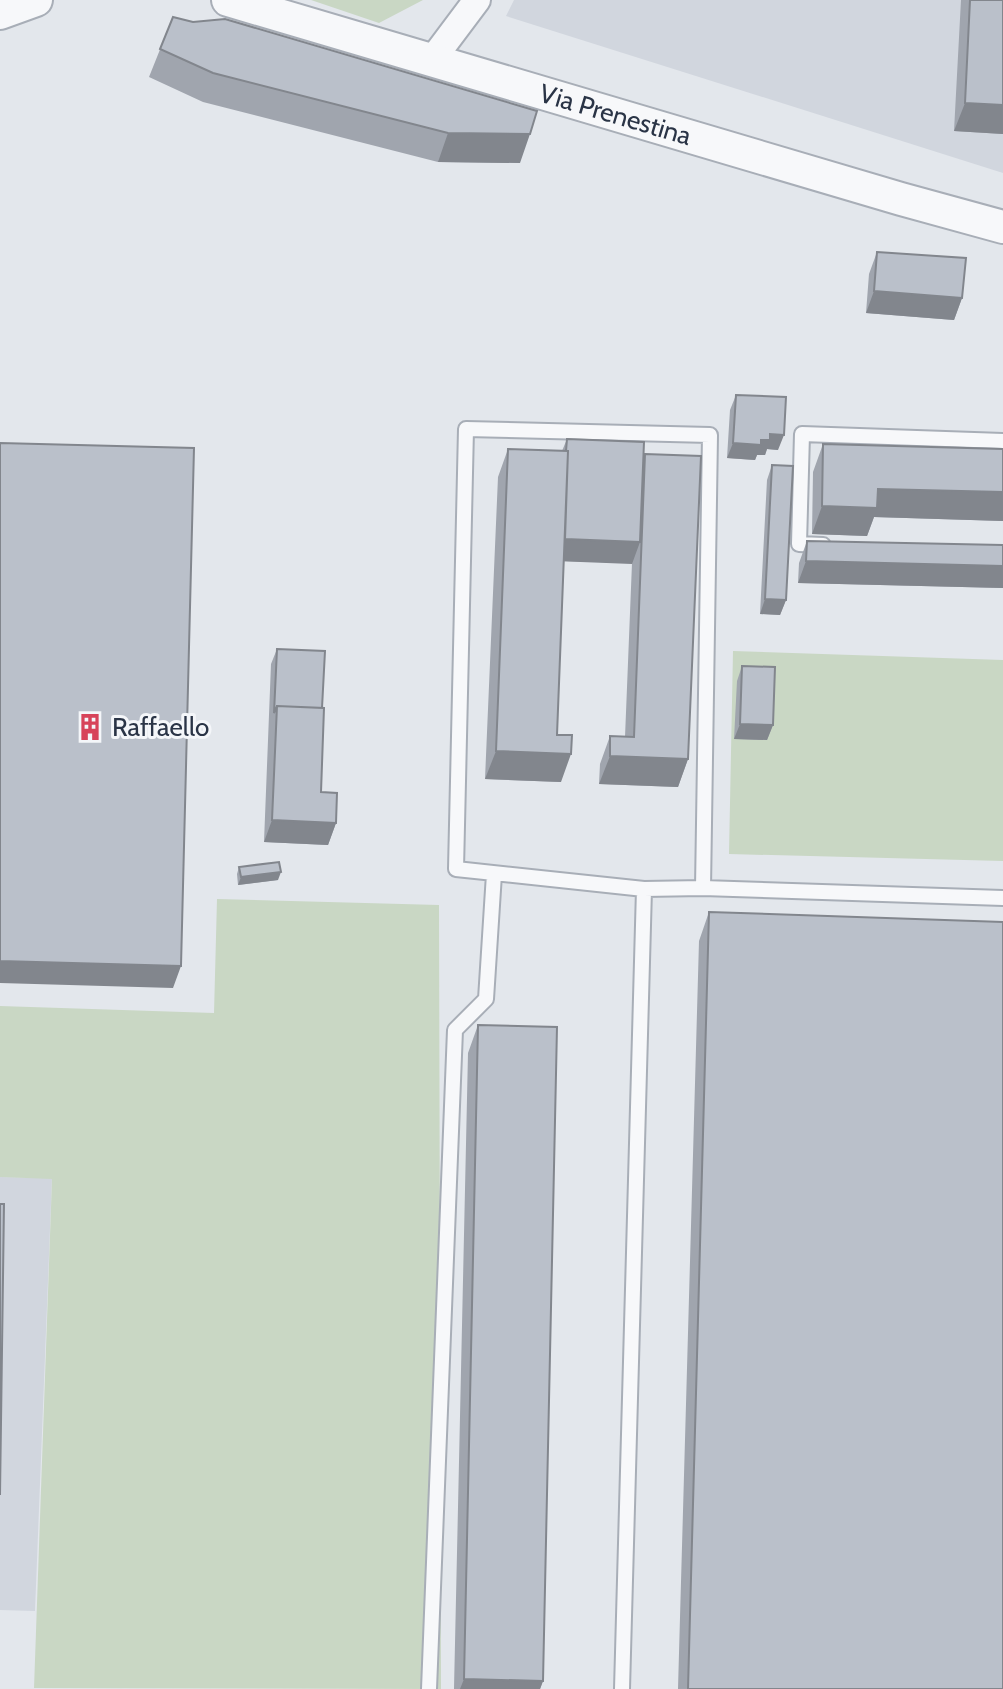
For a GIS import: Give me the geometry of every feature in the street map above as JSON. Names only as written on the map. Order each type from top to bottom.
[{"type":"street","points":[[0,13],[36,0]]},
{"type":"street","name":"Via Prenestina","points":[[227,0],[1003,227]]},
{"type":"street","points":[[432,60],[477,0]]},
{"type":"lane","points":[[703,888],[710,435],[466,429],[456,869],[644,889],[703,888],[1003,898]]},
{"type":"lane","points":[[846,546],[799,544],[802,434],[1003,441]]},
{"type":"lane","points":[[429,1689],[455,1030],[486,999],[494,874]]},
{"type":"lane","points":[[622,1689],[644,889]]},
{"type":"shaded area","points":[[514,0],[1003,0],[1003,173],[506,16]]},
{"type":"shaded area","points":[[0,1177],[52,1178],[35,1611],[0,1610]]},
{"type":"green space","points":[[311,0],[423,0],[379,23]]},
{"type":"green space","points":[[733,651],[1003,660],[1003,861],[729,854]]},
{"type":"green space","points":[[217,899],[439,905],[441,1689],[34,1688],[52,1179],[0,1177],[0,1006],[214,1013]]},
{"type":"building","points":[[970,0],[1003,0],[1003,105],[965,103]]},
{"type":"building","points":[[173,17],[193,22],[225,19],[537,111],[530,134],[448,133],[213,73],[160,49]]},
{"type":"building","points":[[877,252],[966,258],[962,298],[874,291]]},
{"type":"building","points":[[736,395],[786,397],[784,435],[770,434],[770,440],[761,440],[761,445],[733,443]]},
{"type":"building","points":[[567,439],[644,442],[640,542],[565,539]]},
{"type":"building","name":"Raffaello","points":[[0,443],[194,448],[181,966],[0,961]]},
{"type":"building","points":[[823,444],[1003,449],[1003,492],[878,489],[877,508],[822,506]]},
{"type":"building","points":[[508,449],[568,451],[557,735],[572,735],[571,754],[496,751]]},
{"type":"building","points":[[645,454],[701,456],[688,759],[610,756],[610,736],[634,737]]},
{"type":"building","points":[[772,465],[793,466],[786,600],[765,599]]},
{"type":"building","points":[[807,541],[1003,545],[1003,566],[806,561]]},
{"type":"building","points":[[277,649],[325,651],[322,708],[277,706],[274,713]]},
{"type":"building","points":[[742,666],[775,667],[773,725],[740,724]]},
{"type":"building","points":[[277,706],[324,708],[321,792],[337,793],[336,823],[272,820]]},
{"type":"building","points":[[279,862],[281,872],[241,877],[239,867]]},
{"type":"building","points":[[709,912],[1003,922],[1003,1689],[688,1689]]},
{"type":"building","points":[[478,1025],[557,1027],[543,1681],[464,1679]]},
{"type":"building","points":[[0,1204],[4,1204],[0,1495]]},
{"type":"place","name":"Raffaello","points":[[90,727]]}]
